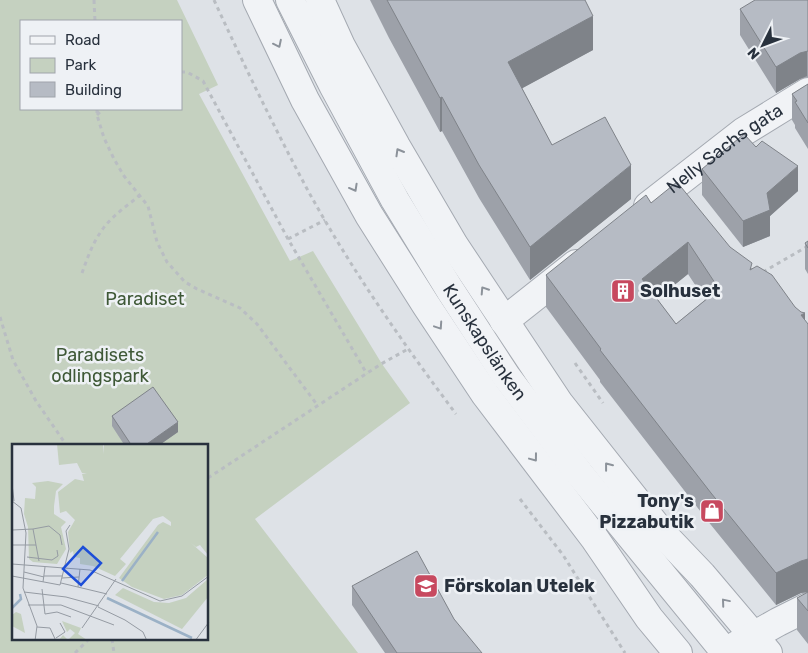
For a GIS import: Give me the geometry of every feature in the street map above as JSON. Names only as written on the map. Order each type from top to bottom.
[{"type":"street","points":[[257,0],[305,100],[360,198],[426,305],[485,394],[595,539],[649,618],[678,653]]},
{"type":"street","name":"Kunskapslänken","points":[[290,0],[395,200],[506,376],[579,473],[725,653]]},
{"type":"street","points":[[320,0],[341,46],[396,146],[454,245],[559,403],[661,532],[702,575],[760,644]]},
{"type":"street","name":"Nelly Sachs gata","points":[[629,222],[681,192],[743,132],[808,92]]},
{"type":"street","points":[[504,321],[598,246]]},
{"type":"street","points":[[725,653],[760,644],[808,607]]},
{"type":"path","points":[[94,0],[95,20]]},
{"type":"path","points":[[182,72],[187,72],[203,81],[288,239],[367,374]]},
{"type":"path","points":[[97,110],[104,138],[124,176],[148,206],[156,242],[166,262],[185,282],[240,308],[257,324],[318,406]]},
{"type":"path","points":[[97,115],[102,110]]},
{"type":"path","points":[[82,273],[100,232],[114,216],[140,196]]},
{"type":"path","points":[[288,239],[326,220]]},
{"type":"path","points":[[762,273],[808,246]]},
{"type":"path","points":[[0,318],[13,360],[36,401],[66,444]]},
{"type":"path","points":[[209,477],[408,349]]},
{"type":"path","points":[[75,653],[88,640]]},
{"type":"path","points":[[112,640],[114,653]]},
{"type":"green space","name":"Paradiset","points":[[0,0],[177,0],[218,85],[199,94],[290,261],[313,251],[382,364],[410,403],[255,519],[358,653],[0,653]]},
{"type":"building","points":[[387,0],[585,0],[593,16],[508,62],[552,145],[605,117],[631,165],[530,247],[479,165],[442,97],[440,98]]},
{"type":"building","points":[[755,0],[808,0],[808,51],[800,53],[776,67],[740,9]]},
{"type":"building","points":[[808,84],[808,123],[792,94]]},
{"type":"building","points":[[744,134],[756,147],[762,141],[798,166],[767,193],[770,210],[743,221],[702,169]]},
{"type":"building","points":[[677,182],[730,247],[752,263],[750,270],[757,266],[772,275],[795,307],[805,313],[801,315],[808,324],[808,559],[776,573],[600,350],[546,275],[646,195],[651,203]],"holes":[[[688,242],[719,289],[676,324],[642,279]]]},
{"type":"building","points":[[153,387],[178,422],[147,444],[131,444],[112,416]]},
{"type":"building","points":[[417,551],[454,619],[482,653],[397,653],[352,586]]},
{"type":"building","points":[[808,592],[808,611],[797,598]]},
{"type":"place","name":"Solhuset","points":[[623,291]]},
{"type":"place","name":"Tony's Pizzabutik","points":[[712,511]]},
{"type":"place","name":"Förskolan Utelek","points":[[426,586]]},
{"type":"park label","name":"Paradisets odlingspark","points":[[100,365]]}]
